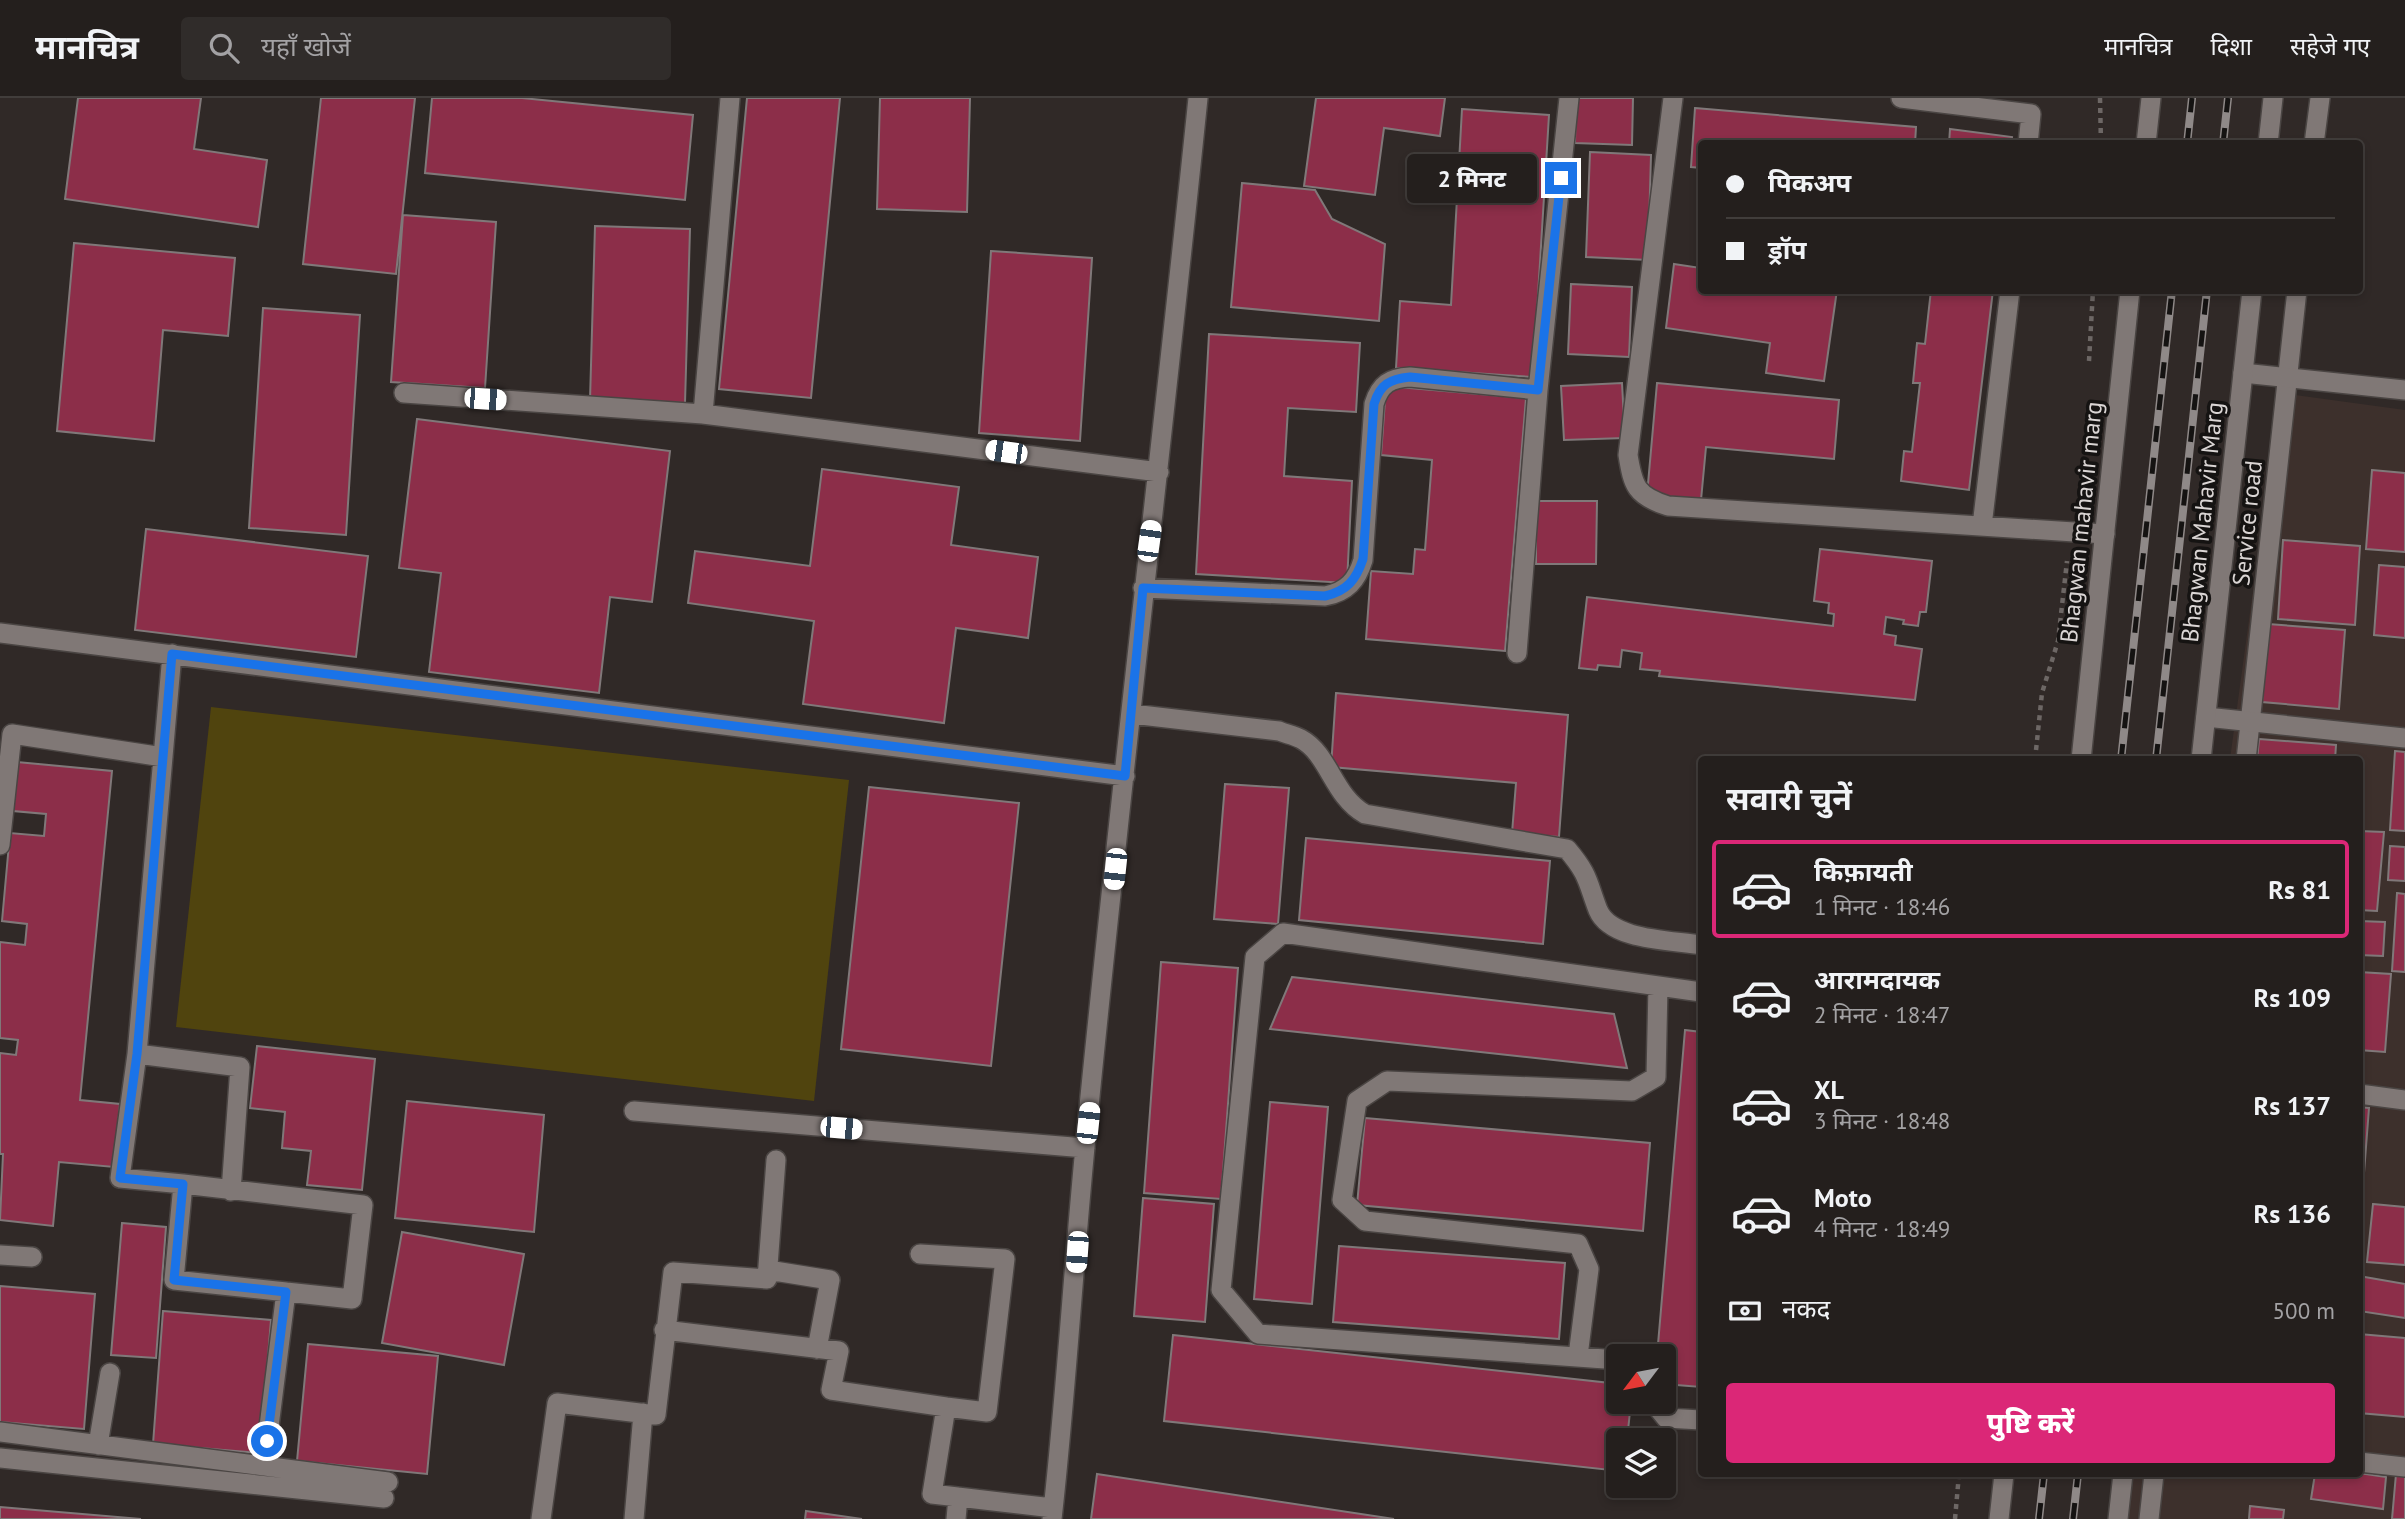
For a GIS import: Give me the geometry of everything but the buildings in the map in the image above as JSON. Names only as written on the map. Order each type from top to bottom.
[{"type":"street","points":[[703,414],[730,98]]},
{"type":"street","points":[[946,1407],[932,1494],[1052,1514],[1062,1433],[1085,1149],[1143,588],[1159,472],[1198,98]]},
{"type":"street","points":[[1517,653],[1538,390],[1569,98]]},
{"type":"street","points":[[1673,98],[1628,455],[1632,481],[1646,499],[1668,506],[2105,534]]},
{"type":"street","points":[[1901,98],[2031,114],[2028,140]]},
{"type":"street","points":[[2146,140],[2151,98]]},
{"type":"street","points":[[2268,140],[2273,98]]},
{"type":"street","points":[[2315,140],[2320,98]]},
{"type":"street","points":[[1982,526],[2010,294]]},
{"type":"street","name":"Bhagwan mahavir marg","points":[[2081,756],[2130,294]]},
{"type":"street","name":"Bhagwan Mahavir Marg","points":[[2201,756],[2252,294]]},
{"type":"street","name":"Service road","points":[[2247,756],[2297,294]]},
{"type":"street","points":[[2244,373],[2405,390]]},
{"type":"street","points":[[1143,588],[1325,596],[1338,593],[1358,574],[1363,559],[1374,404],[1384,384],[1394,378],[1410,377],[1538,390]]},
{"type":"street","points":[[404,393],[703,414],[1159,472]]},
{"type":"street","points":[[0,633],[1125,776]]},
{"type":"street","points":[[172,654],[137,1054],[120,1178],[183,1184],[231,1192],[363,1205],[352,1298],[174,1280],[183,1184]]},
{"type":"street","points":[[1132,714],[1279,732],[1302,739],[1318,755],[1350,806],[1365,814],[1567,849],[1592,886],[1599,913],[1616,932],[1698,945]]},
{"type":"street","points":[[2206,717],[2405,738]]},
{"type":"street","points":[[0,845],[12,734],[163,757]]},
{"type":"street","points":[[1606,1359],[1258,1334],[1221,1290],[1255,957],[1283,933],[1698,992]]},
{"type":"street","points":[[1578,1356],[1588,1269],[1578,1244],[1365,1222],[1342,1200],[1357,1101],[1387,1081],[1632,1091],[1656,1077],[1658,986]]},
{"type":"street","points":[[137,1054],[240,1067],[231,1192]]},
{"type":"street","points":[[2363,1095],[2405,1100]]},
{"type":"street","points":[[634,1111],[1085,1149]]},
{"type":"street","points":[[541,1519],[557,1403],[656,1415],[673,1272],[767,1279],[776,1160]]},
{"type":"street","points":[[664,1330],[839,1351],[831,1390],[987,1412],[1005,1259],[920,1254]]},
{"type":"street","points":[[0,1255],[32,1257]]},
{"type":"street","points":[[768,1270],[830,1280],[817,1349]]},
{"type":"street","points":[[264,1466],[286,1292]]},
{"type":"street","points":[[98,1445],[110,1373]]},
{"type":"street","points":[[634,1519],[643,1413]]},
{"type":"street","points":[[1663,1414],[1666,1418],[1698,1420]]},
{"type":"street","points":[[0,1433],[264,1466],[386,1490],[0,1458]]},
{"type":"street","points":[[2363,1462],[2405,1467]]},
{"type":"street","points":[[1999,1519],[2004,1477]]},
{"type":"street","points":[[2118,1519],[2123,1477]]},
{"type":"street","points":[[2149,1519],[2154,1477]]},
{"type":"street","points":[[956,1519],[958,1497]]},
{"type":"path","points":[[2100,98],[2101,140]]},
{"type":"path","points":[[1955,1519],[1959,1477]]},
{"type":"shaded area","points":[[2280,393],[2405,410],[2405,1519],[2125,1519],[2132,1477],[2363,1477],[2363,756],[2230,756]]},
{"type":"shaded area","points":[[211,707],[849,780],[814,1101],[176,1027]]},
{"type":"railway","points":[[2187,140],[2192,98]]},
{"type":"railway","points":[[2223,140],[2228,98]]},
{"type":"railway","points":[[2121,756],[2172,294]]},
{"type":"railway","points":[[2156,756],[2207,294]]},
{"type":"railway","points":[[2039,1519],[2044,1477]]},
{"type":"railway","points":[[2073,1519],[2078,1477]]},
{"type":"route","points":[[267,1441],[286,1292],[174,1280],[183,1184],[120,1178],[137,1054],[172,654],[1125,776],[1143,588],[1325,596],[1338,593],[1350,585],[1358,574],[1363,559],[1374,404],[1384,384],[1394,378],[1410,377],[1538,390],[1561,178]]}]
